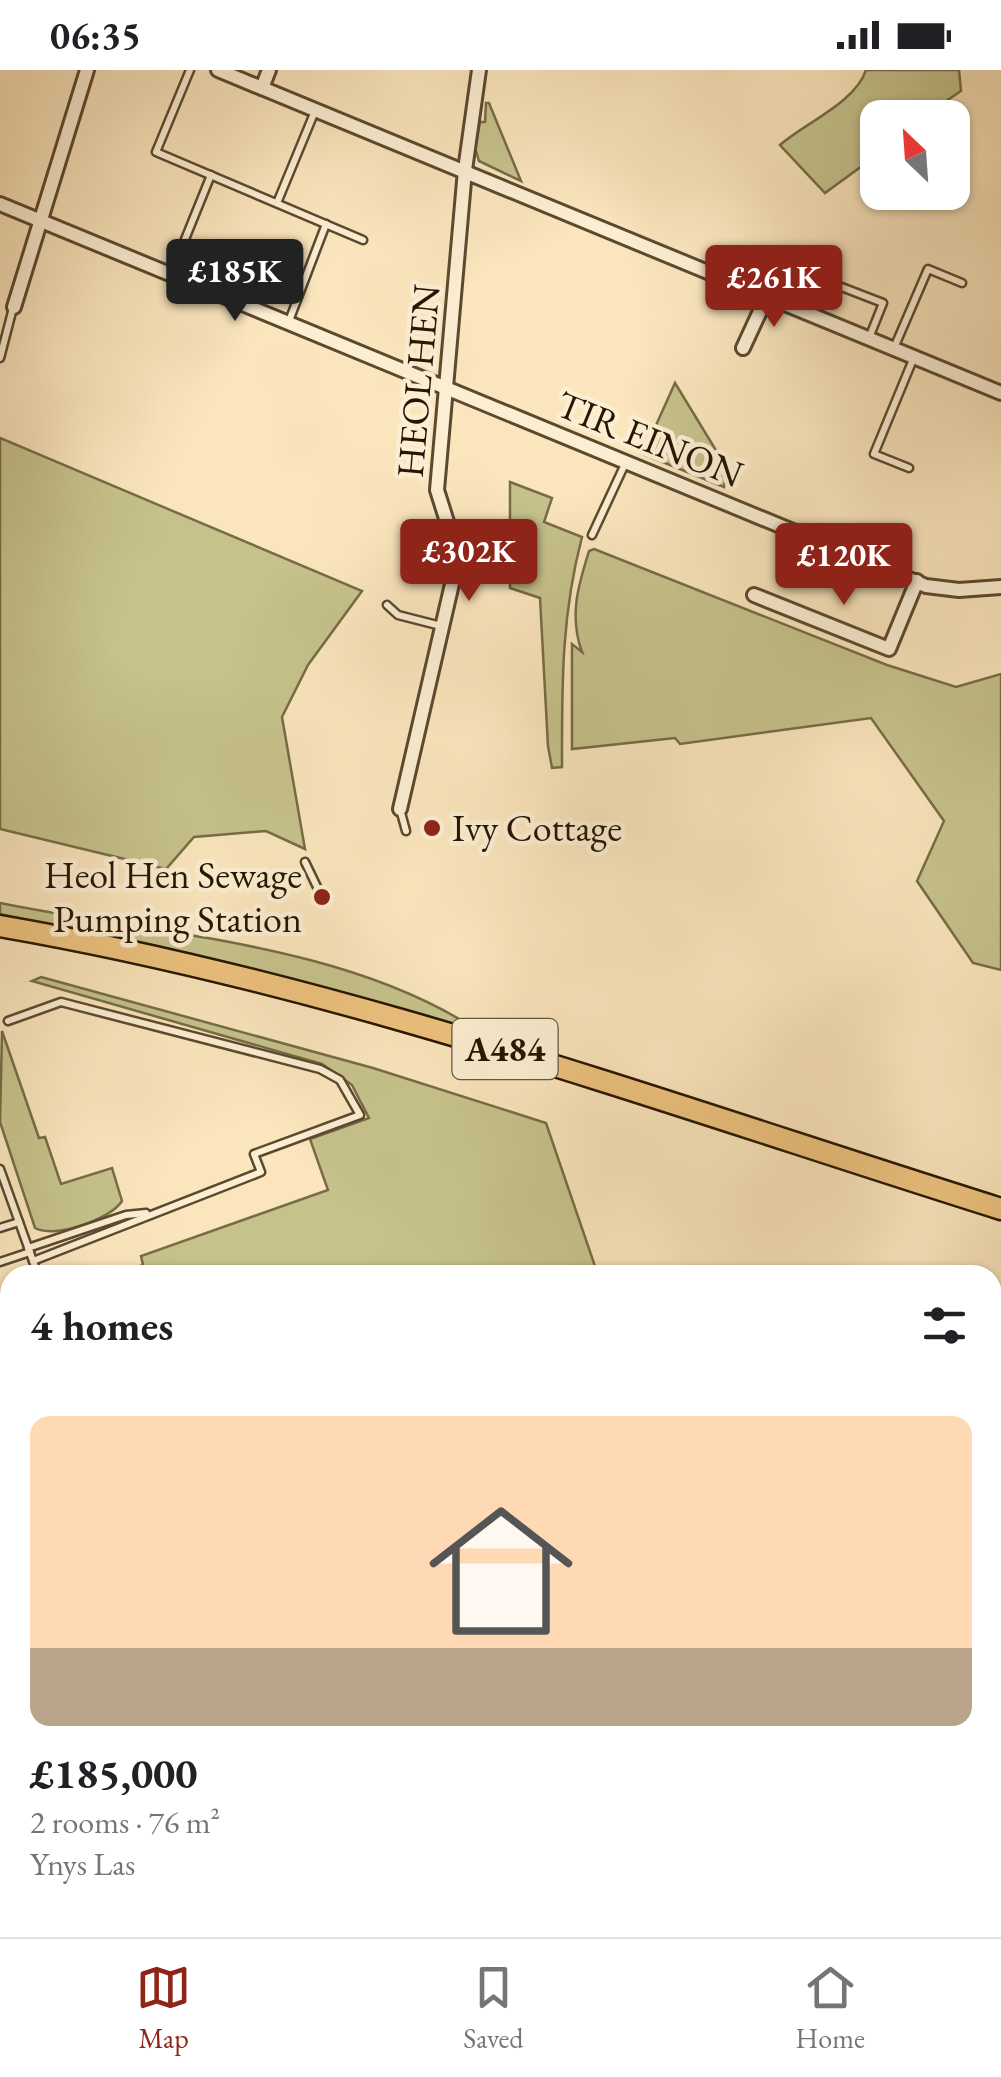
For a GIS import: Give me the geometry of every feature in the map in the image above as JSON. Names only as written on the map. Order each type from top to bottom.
[{"type":"main road","name":"A484","points":[[0,926],[93,942],[348,1003],[1001,1209]]},
{"type":"street","points":[[14,307],[87,70]]},
{"type":"street","points":[[218,70],[1001,393]]},
{"type":"street","points":[[262,88],[270,70]]},
{"type":"street","name":"HEOL HEN","points":[[400,809],[455,571],[454,544],[437,490],[465,170],[479,70]]},
{"type":"street","name":"TIR EINON","points":[[0,204],[917,581],[959,590],[1001,587]]},
{"type":"street","points":[[743,348],[767,296]]},
{"type":"street","points":[[754,595],[889,649],[917,581]]},
{"type":"lane","points":[[190,70],[156,152],[363,240]]},
{"type":"lane","points":[[276,203],[316,110]]},
{"type":"lane","points":[[171,274],[212,175]]},
{"type":"lane","points":[[288,324],[326,224]]},
{"type":"lane","points":[[748,288],[762,256],[883,303],[869,338]]},
{"type":"lane","points":[[894,348],[928,269],[962,284]]},
{"type":"lane","points":[[0,358],[14,307]]},
{"type":"lane","points":[[909,468],[874,454],[914,356]]},
{"type":"lane","points":[[592,536],[626,462]]},
{"type":"lane","points":[[387,605],[398,615],[442,626]]},
{"type":"lane","points":[[400,809],[406,831]]},
{"type":"lane","points":[[305,862],[319,891]]},
{"type":"lane","points":[[8,1021],[61,1002],[320,1070],[340,1080],[360,1116],[254,1154],[261,1172],[33,1262]]},
{"type":"lane","points":[[0,1170],[34,1265]]},
{"type":"lane","points":[[0,1262],[126,1214],[149,1213]]},
{"type":"lane","points":[[0,1228],[19,1222]]},
{"type":"shaded area","points":[[866,70],[959,70],[961,91],[948,100],[860,100],[860,167],[825,193],[780,145],[841,102]]},
{"type":"shaded area","points":[[486,103],[521,181],[479,161],[475,148],[480,122],[485,122]]},
{"type":"shaded area","points":[[675,383],[728,470],[724,487],[643,454]]},
{"type":"shaded area","points":[[0,438],[362,591],[308,665],[282,717],[305,849],[266,831],[194,837],[166,869],[0,829]]},
{"type":"shaded area","points":[[510,482],[552,498],[544,522],[582,537],[566,624],[562,767],[552,768],[548,746],[540,598],[510,588]]},
{"type":"shaded area","points":[[594,549],[887,665],[956,687],[1001,674],[1001,970],[973,963],[917,881],[944,821],[871,718],[680,744],[675,738],[572,749],[572,644],[582,652],[576,601],[589,551]]},
{"type":"shaded area","points":[[0,903],[186,934],[312,961],[373,979],[430,1003],[483,1034],[276,976],[0,914]]},
{"type":"shaded area","points":[[41,977],[373,1068],[546,1123],[595,1265],[143,1265],[141,1256],[328,1190],[310,1139],[369,1118],[352,1085],[322,1064],[32,981]]},
{"type":"shaded area","points":[[2,1031],[39,1138],[45,1137],[61,1184],[112,1168],[122,1201],[107,1214],[68,1229],[35,1228],[0,1122]]},
{"type":"place","name":"Ivy Cottage","points":[[432,828]]},
{"type":"place","name":"Heol Hen Sewage Pumping Station","points":[[322,897]]}]
